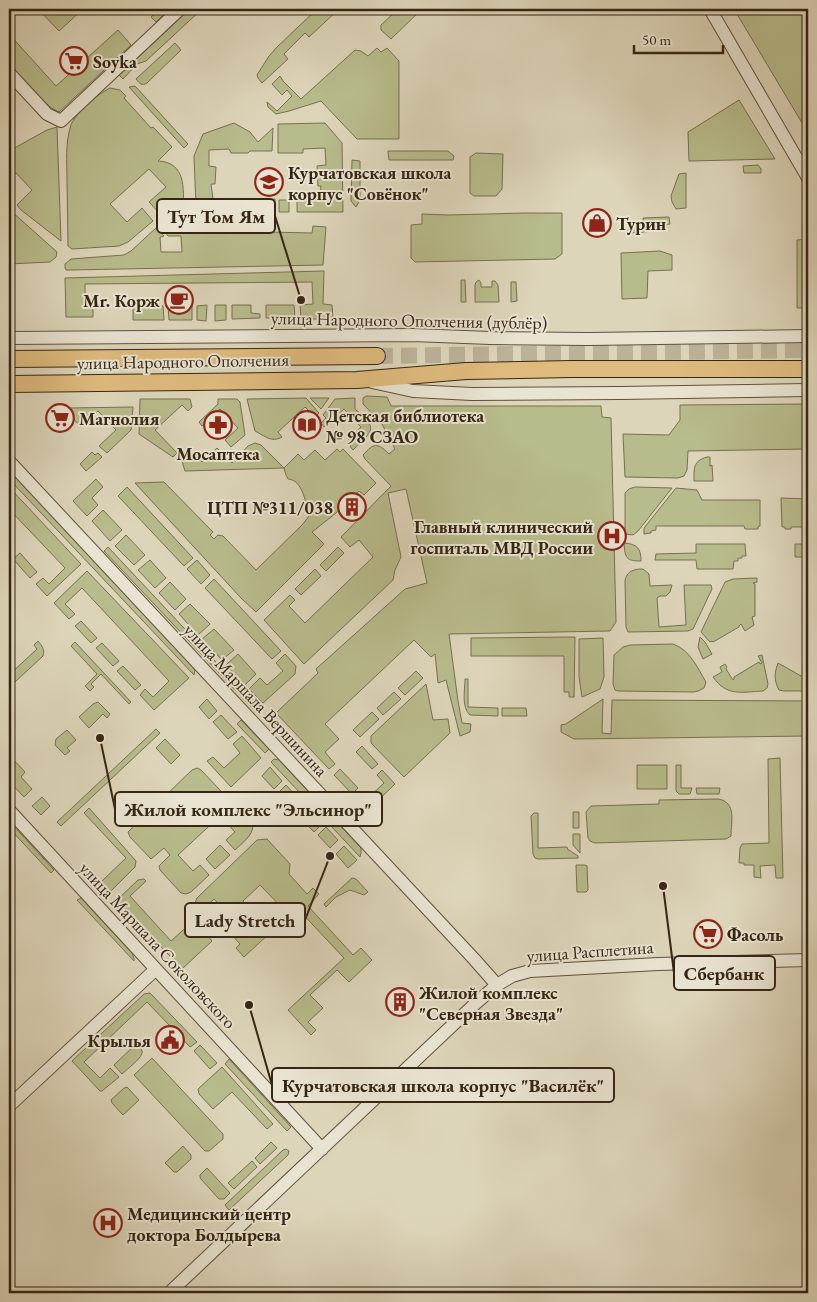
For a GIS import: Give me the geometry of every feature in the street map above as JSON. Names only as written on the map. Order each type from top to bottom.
[{"type":"main road","points":[[9,359],[377,356]]},
{"type":"main road","name":"улица Народного Ополчения","points":[[9,384],[357,380],[466,371],[808,369]]},
{"type":"street","points":[[9,73],[47,114],[61,121],[180,9]]},
{"type":"street","points":[[710,9],[808,178]]},
{"type":"street","name":"улица Народного Ополчения (дублёр)","points":[[9,338],[413,334],[589,340],[808,336]]},
{"type":"street","points":[[357,380],[413,391],[472,394],[808,390]]},
{"type":"street","name":"улица Маршала Вершинина","points":[[9,461],[474,959],[497,986]]},
{"type":"street","name":"улица Маршала Соколовского","points":[[9,810],[322,1149]]},
{"type":"street","name":"улица Расплетина","points":[[169,1293],[476,1003],[512,976],[530,971],[658,964],[808,960]]},
{"type":"street","points":[[9,1106],[156,969]]},
{"type":"green space","points":[[38,9],[83,9],[59,31]]},
{"type":"green space","points":[[160,9],[170,9],[156,22],[151,17]]},
{"type":"green space","points":[[190,9],[202,9],[146,61],[137,64],[123,79],[119,75]]},
{"type":"green space","points":[[317,9],[339,9],[309,37],[305,33],[284,54],[288,59],[262,83],[257,75],[269,56]]},
{"type":"green space","points":[[398,9],[422,9],[391,39],[381,30],[381,25]]},
{"type":"green space","points":[[734,9],[808,9],[808,133]]},
{"type":"green space","points":[[118,30],[131,45],[59,112],[38,97],[9,66],[9,34],[56,86]]},
{"type":"green space","points":[[175,43],[181,50],[147,83],[140,83],[136,79]]},
{"type":"green space","points":[[377,48],[381,52],[387,48],[399,61],[399,139],[357,139],[321,101],[276,114],[268,107],[267,102],[277,111],[292,96],[287,90],[282,95],[272,84],[280,76],[301,99],[355,50],[361,51],[368,56]]},
{"type":"green space","points":[[135,86],[188,144],[184,148],[129,87]]},
{"type":"green space","points":[[110,88],[120,90],[126,96],[124,98],[151,128],[153,127],[172,147],[158,161],[174,166],[178,171],[183,186],[183,210],[161,215],[149,202],[166,187],[149,169],[110,204],[127,222],[142,208],[153,221],[128,242],[119,246],[72,249],[68,246],[67,152],[69,132],[71,125],[82,109]]},
{"type":"green space","points":[[739,100],[775,159],[689,161],[688,132]]},
{"type":"green space","points":[[234,123],[250,132],[258,142],[273,128],[272,151],[231,153],[229,149],[209,150],[209,166],[216,167],[215,184],[211,184],[213,199],[236,199],[236,212],[203,212],[196,207],[194,156],[203,134]]},
{"type":"green space","points":[[325,123],[342,143],[343,212],[297,212],[297,197],[320,197],[321,186],[318,186],[317,166],[326,165],[325,148],[303,149],[303,153],[278,153],[278,124]]},
{"type":"green space","points":[[57,127],[61,241],[17,205],[32,190],[16,173],[9,180],[9,151],[47,130]]},
{"type":"green space","points":[[388,151],[448,151],[454,156],[453,160],[389,160]]},
{"type":"green space","points":[[476,153],[503,154],[502,189],[496,196],[474,196],[470,193],[470,157]]},
{"type":"green space","points":[[352,160],[360,161],[360,200],[356,207],[351,201]]},
{"type":"green space","points":[[758,165],[761,173],[744,173],[743,166]]},
{"type":"green space","points":[[686,173],[686,208],[676,209],[671,196],[679,174]]},
{"type":"green space","points":[[275,199],[275,211],[259,212],[259,200]]},
{"type":"green space","points":[[279,200],[289,200],[289,212],[279,212]]},
{"type":"green space","points":[[11,211],[57,252],[56,257],[50,262],[9,264],[9,213]]},
{"type":"green space","points":[[562,213],[562,254],[555,259],[415,262],[411,258],[411,225],[422,224],[422,214]]},
{"type":"green space","points":[[669,217],[670,224],[661,225],[655,231],[630,233],[627,230],[643,230],[643,218]]},
{"type":"green space","points":[[163,223],[222,225],[224,231],[312,233],[313,226],[326,227],[323,265],[71,270],[66,270],[65,268],[65,264],[71,259],[124,255],[157,227],[164,236],[160,237],[161,252],[182,252],[181,236],[168,236],[160,225]]},
{"type":"green space","points":[[808,239],[808,308],[797,308],[797,240]]},
{"type":"green space","points":[[660,251],[672,255],[672,270],[648,271],[647,298],[622,299],[621,253]]},
{"type":"green space","points":[[324,271],[323,304],[332,305],[333,319],[301,319],[300,305],[313,304],[312,282],[85,284],[85,306],[93,306],[93,317],[66,317],[65,278]]},
{"type":"green space","points":[[461,280],[465,280],[466,302],[461,302]]},
{"type":"green space","points":[[479,280],[481,287],[492,287],[492,281],[495,281],[498,285],[499,302],[475,302],[475,285]]},
{"type":"green space","points":[[511,282],[516,282],[517,301],[511,302]]},
{"type":"green space","points":[[207,305],[206,321],[197,320],[197,306]]},
{"type":"green space","points":[[215,305],[226,305],[226,320],[215,321]]},
{"type":"green space","points":[[232,305],[251,305],[251,313],[260,314],[260,318],[232,319]]},
{"type":"green space","points":[[266,305],[294,305],[295,318],[266,318]]},
{"type":"green space","points":[[133,306],[163,306],[164,320],[133,320]]},
{"type":"green space","points":[[168,306],[192,306],[192,320],[169,320]]},
{"type":"green space","points":[[366,396],[387,397],[391,406],[601,406],[602,417],[611,418],[616,622],[610,631],[449,634],[462,723],[471,724],[470,732],[460,736],[446,680],[438,683],[435,654],[431,657],[414,640],[325,724],[339,739],[325,752],[335,764],[329,769],[276,713],[318,673],[316,669],[405,589],[427,583],[406,489],[388,493],[401,557],[393,580],[304,664],[264,620],[290,595],[295,600],[289,606],[305,623],[373,557],[359,540],[350,547],[341,537],[391,486],[363,455],[373,446],[381,447],[389,454],[395,449],[382,424],[363,404],[363,398]]},
{"type":"green space","points":[[306,398],[319,413],[315,417],[305,407],[278,432],[282,437],[278,439],[268,438],[255,431],[247,399]]},
{"type":"green space","points":[[310,398],[329,398],[321,409]]},
{"type":"green space","points":[[355,398],[355,409],[368,421],[370,430],[369,434],[353,450],[350,446],[352,443],[348,439],[361,427],[344,409],[324,427],[321,423],[326,418],[323,415],[335,399]]},
{"type":"green space","points":[[140,399],[190,399],[192,407],[188,411],[182,405],[155,430],[177,453],[173,457],[139,434]]},
{"type":"green space","points":[[218,399],[237,399],[240,402],[245,435],[231,447],[225,440],[238,428],[220,409],[202,426],[199,422],[218,404]]},
{"type":"green space","points":[[808,404],[808,449],[688,451],[687,470],[684,476],[678,478],[625,477],[623,434],[669,435],[680,420],[680,405]]},
{"type":"green space","points":[[133,407],[131,430],[107,453],[99,446],[116,430],[98,411],[81,427],[66,411],[69,408]]},
{"type":"green space","points":[[255,443],[261,445],[284,468],[185,471],[181,458],[190,450],[202,462],[217,448],[232,463],[248,446]]},
{"type":"green space","points":[[337,449],[340,452],[343,449],[376,483],[364,495],[359,491],[312,532],[324,544],[256,612],[135,483],[164,482],[213,532],[210,535],[214,539],[218,535],[223,536],[256,570],[309,516],[300,488],[293,480],[288,479],[284,468],[298,454],[304,460],[315,450],[325,460]]},
{"type":"green space","points":[[92,452],[95,455],[98,453],[102,457],[86,471],[80,464]]},
{"type":"green space","points":[[710,457],[710,466],[712,465],[713,481],[694,481],[695,466],[699,461]]},
{"type":"green space","points":[[9,470],[195,669],[194,675],[9,479]]},
{"type":"green space","points":[[96,479],[103,487],[92,498],[98,505],[87,516],[73,501]]},
{"type":"green space","points":[[9,487],[81,564],[47,596],[36,584],[43,578],[49,584],[65,568],[9,509]]},
{"type":"green space","points":[[127,487],[193,558],[184,566],[118,496]]},
{"type":"green space","points":[[635,487],[672,488],[638,531],[633,535],[625,534],[625,493]]},
{"type":"green space","points":[[676,488],[697,490],[702,500],[760,500],[760,526],[758,529],[745,529],[744,526],[656,526],[656,530],[644,534],[644,528]]},
{"type":"green space","points":[[781,498],[808,499],[808,527],[785,529],[785,527],[782,527]]},
{"type":"green space","points":[[103,510],[122,530],[110,541],[92,521]]},
{"type":"green space","points":[[126,535],[145,555],[134,565],[115,546]]},
{"type":"green space","points":[[624,543],[632,544],[639,550],[641,561],[627,558]]},
{"type":"green space","points":[[696,544],[745,544],[746,556],[738,558],[738,561],[734,561],[733,569],[697,569],[696,560],[655,560],[656,554],[696,553]]},
{"type":"green space","points":[[795,544],[808,544],[808,547],[804,547],[804,557],[795,557]]},
{"type":"green space","points":[[108,547],[258,707],[255,711],[104,551]]},
{"type":"green space","points":[[338,547],[344,553],[326,571],[320,565]]},
{"type":"green space","points":[[20,553],[37,572],[30,578],[13,559]]},
{"type":"green space","points":[[150,560],[166,578],[155,588],[138,570]]},
{"type":"green space","points":[[197,560],[210,575],[201,584],[187,569]]},
{"type":"green space","points":[[315,569],[321,576],[301,595],[295,589]]},
{"type":"green space","points":[[643,569],[649,574],[650,586],[672,585],[670,592],[666,596],[657,598],[659,627],[686,625],[684,585],[711,585],[712,589],[693,629],[688,631],[628,632],[626,627],[625,581],[629,572]]},
{"type":"green space","points":[[87,571],[189,678],[154,710],[140,695],[145,689],[153,697],[169,681],[82,588],[65,604],[75,614],[69,619],[54,603]]},
{"type":"green space","points":[[757,578],[757,582],[753,583],[755,584],[755,616],[752,617],[754,625],[745,631],[741,624],[739,627],[710,642],[701,632],[725,582],[733,579]]},
{"type":"green space","points":[[214,579],[281,651],[272,659],[205,588]]},
{"type":"green space","points":[[170,582],[186,599],[175,610],[159,593]]},
{"type":"green space","points":[[190,604],[210,624],[198,635],[179,614]]},
{"type":"green space","points":[[81,621],[97,638],[91,643],[75,626]]},
{"type":"green space","points":[[214,629],[234,650],[222,660],[202,639]]},
{"type":"green space","points":[[575,637],[574,697],[569,697],[569,692],[564,692],[564,656],[471,656],[471,638]]},
{"type":"green space","points":[[700,637],[712,654],[703,659],[698,647]]},
{"type":"green space","points":[[603,638],[604,677],[600,689],[582,697],[579,677],[579,639]]},
{"type":"green space","points":[[38,641],[43,649],[43,656],[15,682],[9,675],[37,649],[34,645]]},
{"type":"green space","points":[[75,642],[131,702],[129,704],[101,674],[91,684],[94,687],[90,691],[85,686],[97,674],[71,646]]},
{"type":"green space","points":[[102,643],[119,661],[113,666],[96,648]]},
{"type":"green space","points":[[673,644],[689,655],[706,682],[704,688],[694,692],[615,690],[613,684],[614,655],[623,647],[630,645]]},
{"type":"green space","points":[[238,654],[256,674],[245,685],[226,665]]},
{"type":"green space","points":[[285,654],[296,666],[295,674],[263,703],[249,689],[260,678],[267,685],[283,671],[276,663]]},
{"type":"green space","points":[[762,655],[768,684],[767,688],[763,691],[735,692],[724,688],[713,677],[722,672],[720,667],[725,664],[733,680],[734,677],[759,662],[760,664],[762,663],[758,656]]},
{"type":"green space","points":[[778,663],[803,677],[802,679],[805,680],[808,675],[808,691],[779,690],[775,677]]},
{"type":"green space","points":[[123,666],[141,685],[135,690],[117,671]]},
{"type":"green space","points":[[416,671],[423,678],[405,695],[398,688]]},
{"type":"green space","points":[[465,679],[468,679],[468,707],[498,708],[498,716],[470,715],[467,712],[464,703]]},
{"type":"green space","points":[[426,684],[433,720],[448,719],[450,733],[404,777],[371,743],[371,736]]},
{"type":"green space","points":[[394,692],[401,699],[383,715],[377,708]]},
{"type":"green space","points":[[207,699],[217,711],[209,719],[199,707]]},
{"type":"green space","points":[[603,699],[602,733],[611,734],[612,700],[808,701],[808,736],[574,739],[561,732],[561,725],[566,724]]},
{"type":"green space","points":[[98,702],[110,714],[107,718],[103,714],[89,728],[79,717],[93,704]]},
{"type":"green space","points":[[502,708],[526,708],[527,716],[502,716]]},
{"type":"green space","points":[[372,712],[379,719],[360,737],[353,730]]},
{"type":"green space","points":[[221,715],[237,732],[228,739],[213,722]]},
{"type":"green space","points":[[241,720],[269,749],[265,753],[237,724]]},
{"type":"green space","points":[[156,729],[160,733],[61,826],[57,822]]},
{"type":"green space","points":[[67,730],[76,740],[67,748],[70,751],[65,755],[55,745],[56,739]]},
{"type":"green space","points":[[242,736],[261,758],[231,787],[207,761],[213,757],[224,768],[240,753],[233,744]]},
{"type":"green space","points":[[165,739],[180,755],[171,764],[156,748]]},
{"type":"green space","points":[[362,746],[378,764],[372,769],[356,752]]},
{"type":"green space","points":[[9,755],[25,772],[21,777],[32,789],[24,797],[9,781]]},
{"type":"green space","points":[[780,758],[783,878],[776,878],[775,865],[760,866],[761,878],[754,877],[754,865],[739,863],[740,848],[742,844],[769,843],[768,759]]},
{"type":"green space","points":[[274,759],[279,760],[361,848],[360,857],[271,762]]},
{"type":"green space","points":[[637,765],[667,765],[667,789],[637,789]]},
{"type":"green space","points":[[676,765],[681,765],[681,788],[692,788],[690,794],[679,794],[676,791]]},
{"type":"green space","points":[[270,767],[282,781],[274,789],[262,776]]},
{"type":"green space","points":[[197,768],[253,825],[253,829],[244,842],[235,850],[226,840],[235,832],[220,816],[178,855],[193,871],[200,865],[209,875],[191,892],[186,894],[181,893],[160,870],[159,866],[170,855],[164,848],[151,859],[130,837],[128,832],[192,770]]},
{"type":"green space","points":[[340,769],[358,788],[352,794],[334,775]]},
{"type":"green space","points":[[382,770],[395,784],[367,811],[356,799],[363,793],[368,798],[384,783],[377,775]]},
{"type":"green space","points":[[286,785],[299,799],[291,807],[278,793]]},
{"type":"green space","points":[[696,788],[720,788],[719,794],[697,794]]},
{"type":"green space","points":[[42,797],[50,806],[41,815],[32,806]]},
{"type":"green space","points":[[718,799],[728,804],[732,813],[731,836],[726,839],[595,843],[588,838],[586,812],[591,806],[659,804],[659,800]]},
{"type":"green space","points":[[302,803],[322,824],[314,832],[294,811]]},
{"type":"green space","points":[[89,808],[136,861],[135,867],[110,892],[101,882],[126,858],[84,813]]},
{"type":"green space","points":[[573,812],[579,812],[579,828],[573,828]]},
{"type":"green space","points":[[534,813],[538,813],[538,848],[567,847],[578,858],[535,858],[533,854],[531,816]]},
{"type":"green space","points":[[9,821],[54,870],[51,873],[9,828]]},
{"type":"green space","points":[[326,827],[338,840],[330,848],[318,835]]},
{"type":"green space","points":[[573,834],[580,834],[580,853],[573,845]]},
{"type":"green space","points":[[267,839],[290,864],[289,874],[307,894],[313,888],[319,894],[308,906],[353,955],[361,948],[372,960],[349,982],[337,970],[310,995],[323,1008],[308,1022],[316,1030],[311,1035],[288,1010],[344,958],[297,908],[244,957],[236,948],[240,944],[231,934],[255,911],[267,923],[280,911],[284,910],[260,885],[243,901],[247,906],[233,919],[214,899],[199,913],[195,906],[197,898],[257,840]]},
{"type":"green space","points":[[220,845],[230,855],[215,869],[206,859]]},
{"type":"green space","points":[[344,846],[357,860],[348,868],[336,854]]},
{"type":"green space","points":[[576,865],[587,866],[588,890],[586,892],[577,892]]},
{"type":"green space","points":[[352,878],[356,879],[368,892],[364,895],[350,890],[336,897],[326,907],[324,904]]},
{"type":"green space","points":[[144,879],[146,881],[130,896],[171,941],[192,922],[196,922],[212,941],[182,969],[117,900],[138,880]]},
{"type":"green space","points":[[81,898],[132,953],[134,961],[77,900]]},
{"type":"green space","points":[[150,993],[197,1042],[190,1047],[147,1002],[84,1062],[100,1078],[110,1068],[119,1077],[100,1091],[72,1061],[144,994]]},
{"type":"green space","points":[[136,1044],[141,1049],[142,1054],[122,1074],[114,1065]]},
{"type":"green space","points":[[200,1045],[217,1063],[210,1069],[194,1051]]},
{"type":"green space","points":[[152,1058],[223,1134],[223,1139],[209,1151],[205,1151],[134,1075]]},
{"type":"green space","points":[[229,1059],[291,1127],[287,1131],[225,1064]]},
{"type":"green space","points":[[222,1067],[273,1124],[267,1129],[232,1092],[213,1109],[199,1094],[198,1089]]},
{"type":"green space","points":[[127,1087],[139,1100],[123,1115],[111,1100]]},
{"type":"green space","points":[[271,1142],[277,1148],[260,1164],[255,1158]]},
{"type":"green space","points":[[183,1146],[191,1155],[191,1159],[177,1172],[174,1172],[165,1163]]},
{"type":"green space","points":[[286,1149],[289,1151],[288,1155],[229,1210],[225,1205]]},
{"type":"green space","points":[[252,1161],[257,1167],[234,1189],[228,1183]]},
{"type":"green space","points":[[207,1168],[230,1193],[224,1199],[219,1199],[200,1178],[200,1175]]},
{"type":"tunnel","points":[[377,356],[808,350]]},
{"type":"place","name":"Soyka","points":[[74,61]]},
{"type":"place","name":"Курчатовская школа корпус \"Совёнок\"","points":[[269,182]]},
{"type":"place","name":"Турин","points":[[597,223]]},
{"type":"place","name":"Mr. Корж","points":[[179,300]]},
{"type":"place","name":"Тут Том Ям","points":[[301,300]]},
{"type":"place","name":"Магнолия","points":[[60,418]]},
{"type":"place","name":"Мосаптека","points":[[218,425]]},
{"type":"place","name":"Детская библиотека № 98 СЗАО","points":[[307,425]]},
{"type":"place","name":"ЦТП №311/038","points":[[352,507]]},
{"type":"place","name":"Главный клинический госпиталь МВД России","points":[[612,536]]},
{"type":"place","name":"Жилой комплекс \"Эльсинор\"","points":[[100,738]]},
{"type":"place","name":"Lady Stretch","points":[[330,856]]},
{"type":"place","name":"Сбербанк","points":[[663,886]]},
{"type":"place","name":"Фасоль","points":[[708,934]]},
{"type":"place","name":"Жилой комплекс \"Северная Звезда\"","points":[[400,1002]]},
{"type":"place","name":"Курчатовская школа корпус \"Василёк\"","points":[[249,1005]]},
{"type":"place","name":"Крылья","points":[[170,1040]]},
{"type":"place","name":"Медицинский центр доктора Болдырева","points":[[108,1223]]}]
